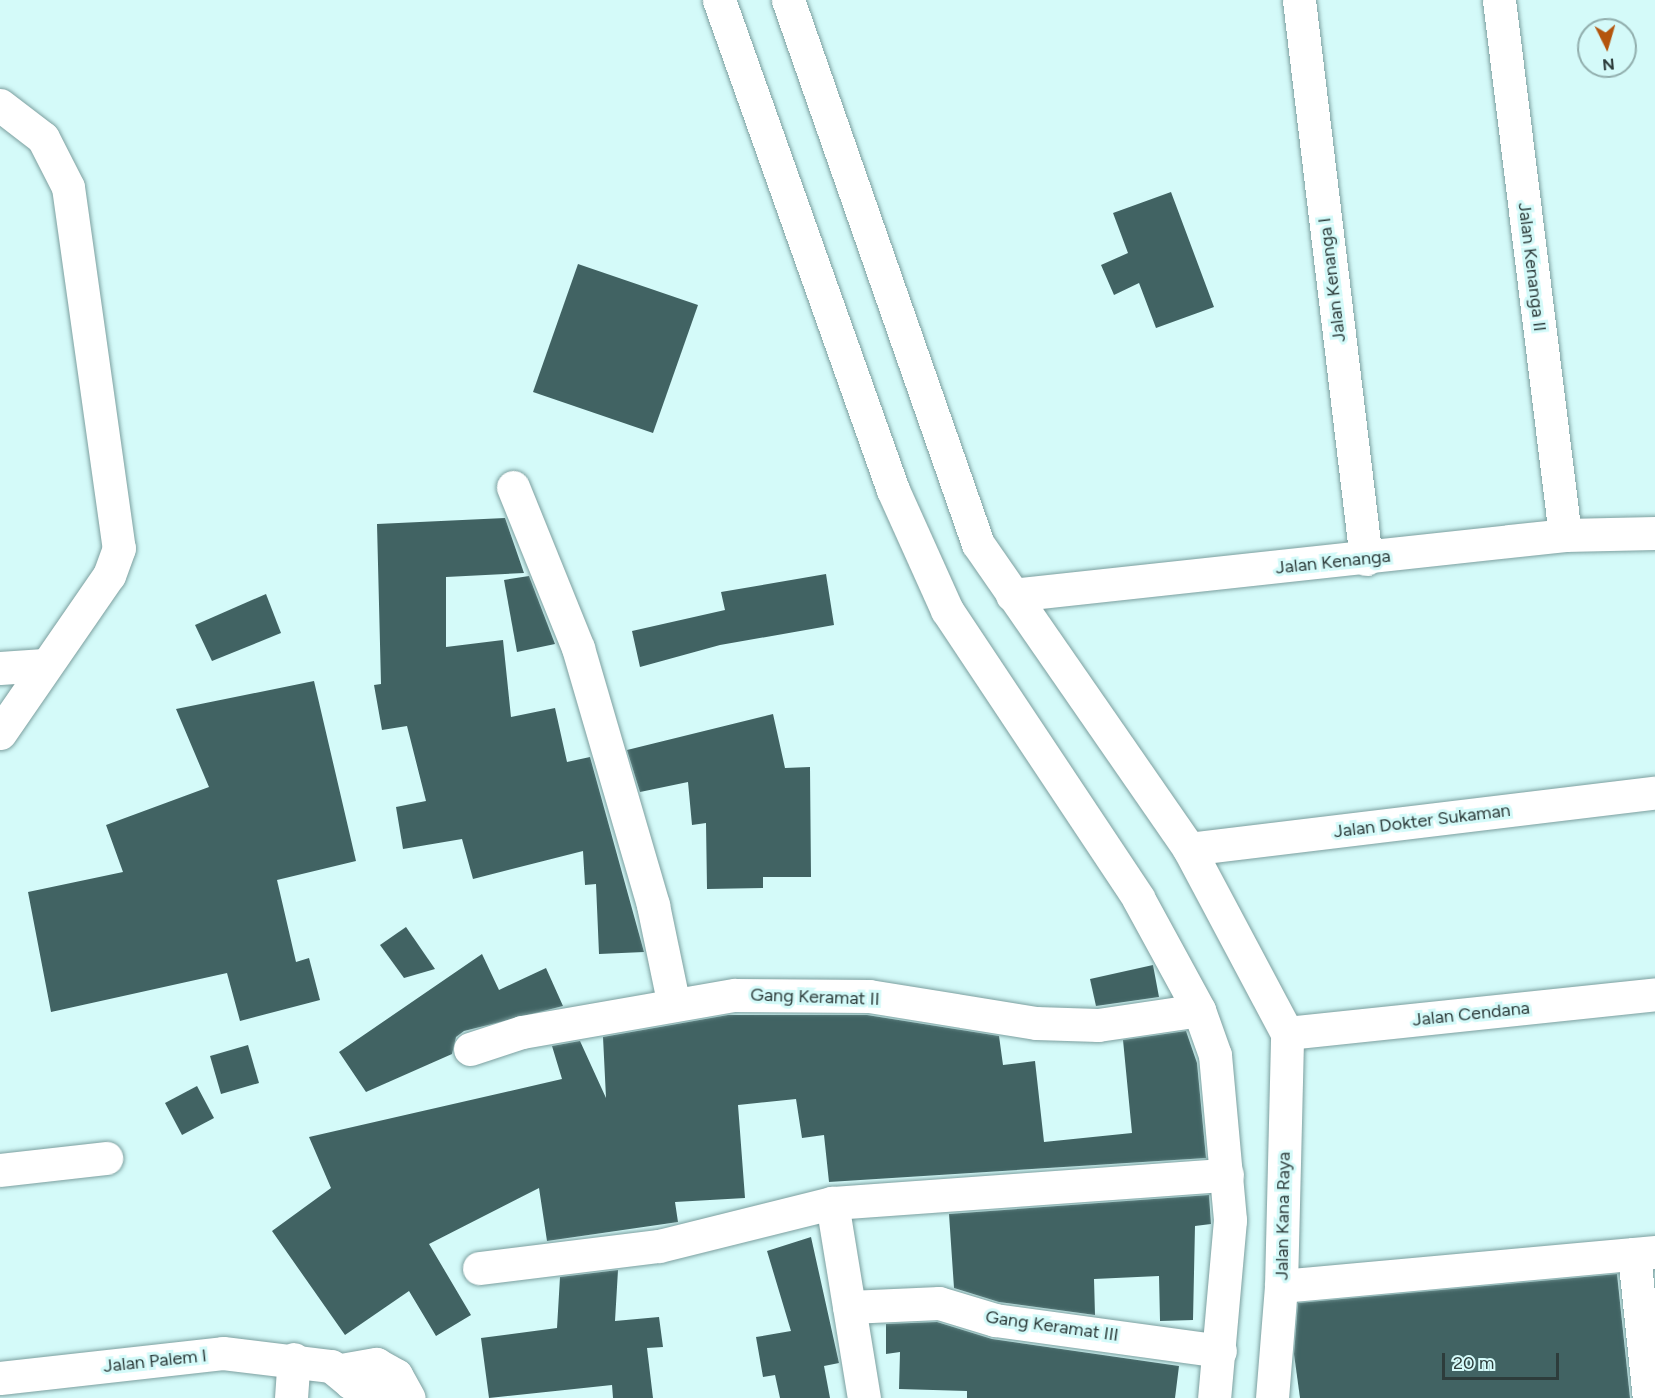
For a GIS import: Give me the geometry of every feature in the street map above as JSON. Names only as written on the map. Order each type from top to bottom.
[{"type":"street","points":[[719,0],[893,489],[947,610],[1138,898],[1198,1010],[1215,1054],[1230,1220],[1214,1398]]},
{"type":"street","points":[[788,0],[978,544],[1189,849],[1287,1033]]},
{"type":"street","name":"Jalan Kenanga I","points":[[1299,0],[1366,559]]},
{"type":"street","name":"Jalan Kenanga II","points":[[1499,0],[1565,535]]},
{"type":"street","points":[[0,105],[43,138],[68,187],[119,548],[109,575],[44,664],[0,733]]},
{"type":"street","points":[[513,487],[578,648],[650,894],[673,1001]]},
{"type":"street","name":"Jalan Kenanga","points":[[1012,595],[1366,559],[1565,535],[1655,533]]},
{"type":"street","points":[[0,668],[44,664]]},
{"type":"street","name":"Jalan Dokter Sukaman","points":[[1189,849],[1655,793]]},
{"type":"street","name":"Gang Keramat II","points":[[470,1049],[522,1032],[673,1001],[735,994],[869,996],[1036,1023],[1098,1025],[1198,1010]]},
{"type":"street","name":"Jalan Cendana","points":[[1287,1033],[1655,994]]},
{"type":"street","name":"Jalan Kana Raya","points":[[1272,1398],[1281,1286],[1287,1033]]},
{"type":"street","points":[[0,1170],[106,1158]]},
{"type":"street","points":[[479,1268],[659,1246],[832,1203],[1227,1175]]},
{"type":"street","points":[[832,1203],[864,1398]]},
{"type":"street","points":[[1281,1286],[1644,1253],[1649,1398]]},
{"type":"street","name":"Gang Keramat III","points":[[849,1307],[939,1303],[995,1320],[1220,1351]]},
{"type":"street","name":"Jalan Palem I","points":[[0,1378],[223,1353],[319,1364]]},
{"type":"street","points":[[291,1398],[319,1364]]},
{"type":"street","points":[[319,1364],[351,1383],[380,1389],[391,1398]]},
{"type":"street","points":[[319,1364],[376,1364],[396,1375],[409,1398]]},
{"type":"building","points":[[1171,192],[1214,307],[1156,328],[1139,283],[1114,295],[1101,265],[1128,253],[1113,213]]},
{"type":"building","points":[[578,264],[698,305],[653,433],[533,392]]},
{"type":"building","points":[[505,518],[524,573],[446,577],[446,647],[503,640],[511,717],[555,708],[567,762],[590,757],[644,952],[599,954],[596,884],[585,885],[583,851],[473,879],[462,839],[403,849],[396,807],[426,801],[407,726],[382,730],[374,685],[381,684],[377,524]]},
{"type":"building","points":[[826,574],[834,625],[720,645],[640,667],[632,631],[725,610],[721,592]]},
{"type":"building","points":[[529,576],[555,644],[517,652],[504,580]]},
{"type":"building","points":[[266,594],[281,633],[212,661],[195,625]]},
{"type":"building","points":[[314,681],[356,861],[277,880],[296,962],[309,958],[320,1000],[240,1021],[227,973],[51,1012],[28,892],[123,872],[106,825],[209,787],[176,709]]},
{"type":"building","points":[[773,714],[785,768],[810,767],[811,877],[763,877],[763,888],[707,889],[706,823],[692,825],[688,782],[640,792],[627,750]]},
{"type":"building","points":[[406,927],[435,969],[404,978],[380,945]]},
{"type":"building","points":[[482,954],[499,990],[546,968],[563,1006],[464,1031],[456,1037],[452,1054],[366,1092],[339,1052]]},
{"type":"building","points":[[1153,965],[1159,997],[1096,1006],[1090,979]]},
{"type":"building","points":[[728,1015],[867,1015],[999,1036],[1003,1065],[1035,1061],[1044,1142],[1132,1133],[1123,1040],[1186,1031],[1197,1063],[1206,1158],[829,1182],[824,1135],[802,1138],[796,1099],[738,1105],[745,1198],[675,1202],[678,1222],[547,1241],[539,1188],[429,1244],[471,1315],[436,1336],[409,1291],[345,1335],[272,1231],[331,1188],[309,1137],[562,1079],[552,1046],[580,1041],[606,1098],[603,1037]]},
{"type":"building","points":[[248,1045],[259,1083],[221,1094],[210,1056]]},
{"type":"building","points":[[197,1086],[214,1118],[182,1135],[165,1103]]},
{"type":"building","points":[[1209,1195],[1211,1224],[1195,1226],[1193,1320],[1160,1321],[1159,1276],[1094,1279],[1095,1315],[999,1302],[954,1288],[949,1214]]},
{"type":"building","points":[[811,1237],[839,1363],[824,1366],[830,1398],[780,1398],[775,1375],[763,1377],[756,1337],[791,1331],[767,1251]]},
{"type":"building","points":[[618,1270],[615,1321],[659,1317],[663,1347],[647,1348],[653,1398],[613,1398],[612,1385],[489,1398],[481,1338],[557,1328],[560,1277]]},
{"type":"building","points":[[1617,1274],[1630,1398],[1300,1398],[1294,1354],[1298,1303]]},
{"type":"building","points":[[937,1322],[992,1339],[1179,1366],[1175,1398],[967,1398],[967,1391],[899,1389],[900,1352],[886,1354],[886,1324]]}]
